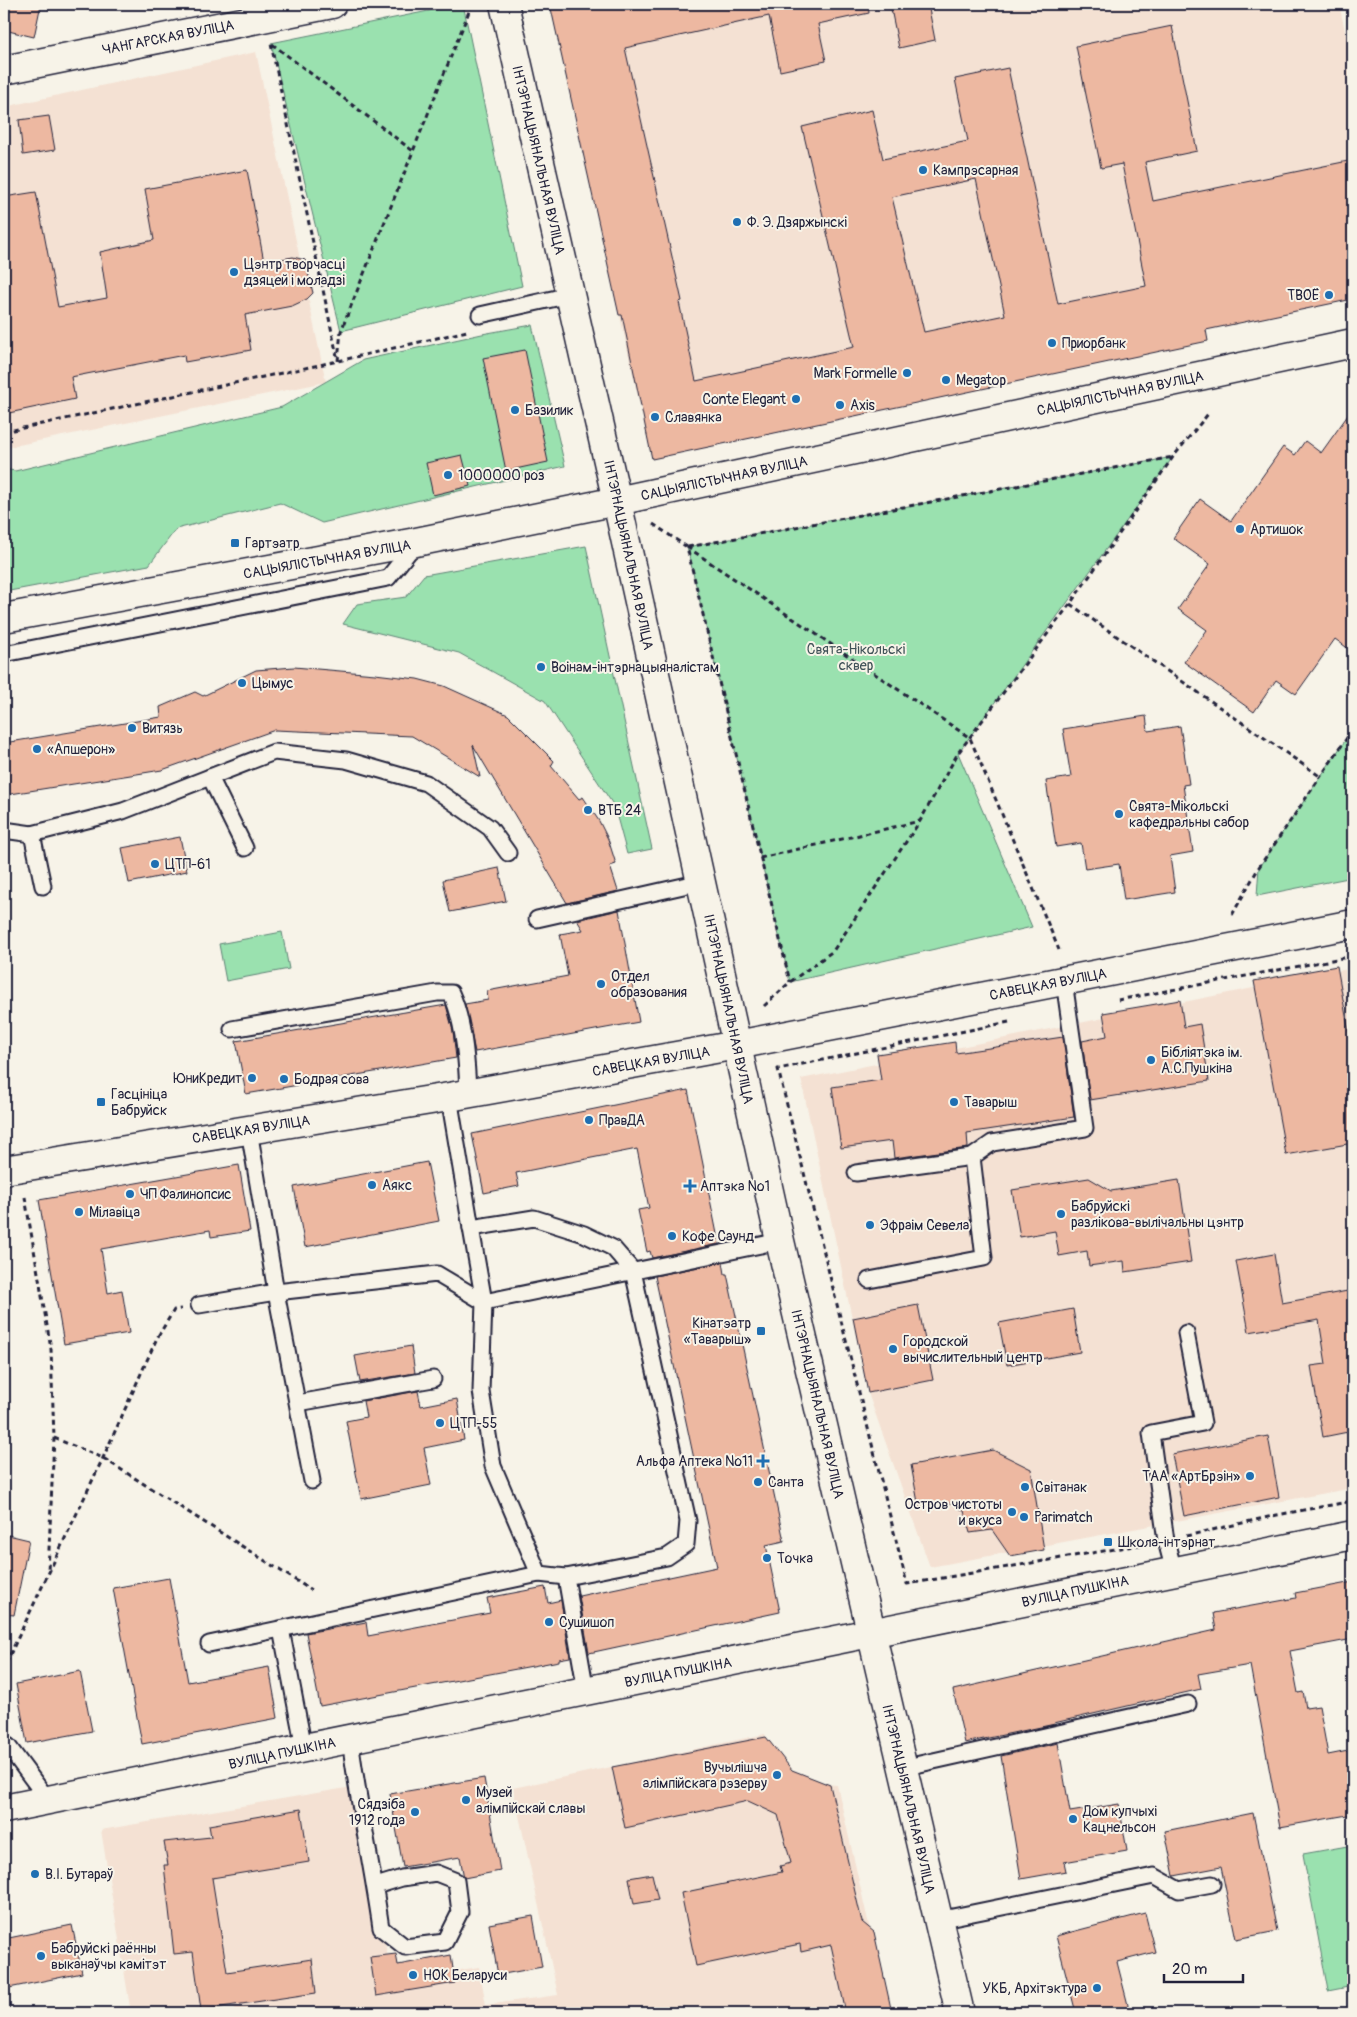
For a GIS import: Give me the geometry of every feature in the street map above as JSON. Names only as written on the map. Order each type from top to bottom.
[{"type":"main road","name":"ЧАНГАРСКАЯ ВУЛІЦА","points":[[4,70],[332,4]]},
{"type":"main road","name":"ІНТЭРНАЦЫЯНАЛЬНАЯ ВУЛІЦА","points":[[504,4],[617,501],[780,1241],[960,2013]]},
{"type":"main road","name":"САЦЫЯЛІСТЫЧНАЯ ВУЛІЦА","points":[[4,618],[416,542],[617,501],[1353,343]]},
{"type":"main road","name":"САВЕЦКАЯ ВУЛІЦА","points":[[4,1170],[459,1095],[737,1045],[1353,924]]},
{"type":"main road","name":"ВУЛІЦА ПУШКІНА","points":[[4,1809],[1353,1535]]},
{"type":"lane","points":[[480,315],[570,296]]},
{"type":"lane","points":[[4,654],[388,578],[416,542]]},
{"type":"lane","points":[[4,830],[32,834],[123,811],[274,752],[346,760],[426,783],[490,828],[508,854]]},
{"type":"lane","points":[[210,777],[245,848]]},
{"type":"lane","points":[[32,834],[42,886]]},
{"type":"lane","points":[[537,919],[701,882]]},
{"type":"lane","points":[[856,1173],[972,1157],[992,1143],[1085,1128],[1064,981]]},
{"type":"lane","points":[[232,1029],[437,993],[451,993],[456,1004],[467,1066],[459,1095],[471,1228],[484,1302],[481,1391],[493,1466],[538,1574]]},
{"type":"lane","points":[[249,1130],[276,1292],[312,1481]]},
{"type":"lane","points":[[869,1280],[984,1258],[972,1157]]},
{"type":"lane","points":[[209,1644],[538,1574],[566,1577],[667,1557],[686,1544],[688,1521],[633,1271],[612,1248],[584,1234],[534,1218],[471,1228]]},
{"type":"lane","points":[[199,1305],[276,1292],[437,1274],[484,1302],[780,1241]]},
{"type":"lane","points":[[1174,1571],[1166,1541],[1150,1433],[1203,1423],[1186,1333]]},
{"type":"lane","points":[[298,1403],[433,1379]]},
{"type":"lane","points":[[566,1577],[586,1690]]},
{"type":"lane","points":[[281,1629],[304,1748]]},
{"type":"lane","points":[[902,1768],[1188,1704]]},
{"type":"lane","points":[[350,1739],[356,1782],[376,1886],[381,1928],[405,1947],[445,1942],[460,1912],[456,1881],[436,1873],[402,1878],[376,1886]]},
{"type":"lane","points":[[6,1745],[48,1800]]},
{"type":"lane","points":[[938,1920],[1154,1876],[1179,1890],[1212,1884]]},
{"type":"path","points":[[338,361],[341,331],[472,4]]},
{"type":"path","points":[[338,361],[271,43],[413,151]]},
{"type":"path","points":[[4,432],[338,361],[471,330]]},
{"type":"path","points":[[764,1006],[790,982],[832,951],[920,821],[958,753],[1070,604],[1173,457],[1208,414]]},
{"type":"path","points":[[687,548],[1173,457]]},
{"type":"path","points":[[653,524],[970,738],[1059,950]]},
{"type":"path","points":[[687,548],[790,982]]},
{"type":"path","points":[[1070,604],[1321,777]]},
{"type":"path","points":[[1232,915],[1259,868],[1353,729]]},
{"type":"path","points":[[760,858],[920,821]]},
{"type":"path","points":[[778,1069],[906,1584],[1166,1541],[1277,1515],[1353,1501]]},
{"type":"path","points":[[25,1197],[51,1349],[54,1438],[48,1575]]},
{"type":"path","points":[[6,1745],[4,1718],[6,1663],[161,1331],[174,1310],[199,1305]]},
{"type":"path","points":[[54,1438],[103,1458],[311,1590]]},
{"type":"shaded area","points":[[1339,4],[1353,66],[1353,272],[1200,303],[1208,341],[652,459],[550,5]]},
{"type":"shaded area","points":[[256,52],[326,382],[4,448],[4,107]]},
{"type":"shaded area","points":[[1353,968],[1353,1488],[930,1567],[868,1393],[801,1079]]},
{"type":"shaded area","points":[[765,1734],[769,1747],[795,1775],[814,1783],[837,1785],[889,2013],[236,2013],[234,2005],[186,2013],[131,2013],[101,1830],[352,1787],[393,1981],[479,1967],[486,2005],[558,1995],[513,1788]]},
{"type":"green space","points":[[463,4],[522,286],[341,331],[271,43]]},
{"type":"green space","points":[[532,325],[565,466],[322,523],[280,503],[176,529],[149,565],[4,592],[4,469],[15,471],[282,407],[363,360]]},
{"type":"green space","name":"Свята-Нікольскі сквер","points":[[1173,457],[958,753],[1032,927],[790,982],[687,547]]},
{"type":"green space","points":[[586,546],[652,849],[627,854],[614,806],[545,701],[459,653],[343,624],[357,604],[406,597],[424,575]]},
{"type":"green space","points":[[1353,729],[1353,877],[1257,896],[1259,867]]},
{"type":"green space","points":[[282,932],[289,969],[226,981],[219,944]]},
{"type":"green space","points":[[1353,1845],[1353,1986],[1328,1991],[1303,1854]]},
{"type":"building","points":[[4,4],[41,4],[34,37],[4,30]]},
{"type":"building","points":[[550,4],[868,4],[869,13],[818,24],[826,61],[780,71],[769,16],[625,48],[682,301],[679,302],[696,381],[854,347],[802,127],[872,110],[883,159],[968,141],[955,79],[1008,68],[1058,304],[1146,286],[1122,164],[1101,168],[1076,46],[1172,26],[1197,151],[1145,162],[1153,201],[1353,160],[1353,299],[1206,330],[1208,341],[652,459],[622,315],[619,315]],"holes":[[[976,179],[1005,315],[924,332],[892,197]]]},
{"type":"building","points":[[890,4],[928,4],[935,40],[899,48]]},
{"type":"building","points":[[49,116],[55,150],[23,155],[19,120]]},
{"type":"building","name":"Цэнтр творчасці дзяцей і моладзі","points":[[247,170],[264,262],[293,257],[305,260],[313,293],[307,299],[292,306],[245,315],[251,350],[185,362],[184,355],[71,377],[75,399],[4,414],[4,197],[36,192],[58,307],[107,298],[100,252],[154,240],[145,189]]},
{"type":"building","name":"Базилик","points":[[525,350],[548,462],[506,471],[483,358]]},
{"type":"building","points":[[1353,408],[1353,652],[1335,639],[1296,694],[1276,680],[1254,712],[1184,662],[1207,630],[1178,609],[1210,564],[1173,538],[1200,499],[1231,521],[1283,447],[1295,455],[1305,441],[1321,453]]},
{"type":"building","name":"1000000 роз","points":[[462,455],[470,486],[433,495],[426,463]]},
{"type":"building","points":[[294,667],[417,679],[444,686],[508,715],[554,761],[551,766],[579,799],[583,797],[599,821],[608,839],[616,864],[610,866],[618,891],[567,903],[473,745],[480,777],[412,736],[275,730],[162,770],[4,795],[4,743],[161,717],[160,707],[195,692],[203,696],[256,670]]},
{"type":"building","name":"Свята-Мікольскі кафедральны сабор","points":[[1146,716],[1148,731],[1180,726],[1189,784],[1183,785],[1193,852],[1170,856],[1175,892],[1124,900],[1119,864],[1085,869],[1081,843],[1056,847],[1046,781],[1071,777],[1063,729]]},
{"type":"building","name":"ЦТП-61","points":[[180,837],[187,871],[129,883],[122,848]]},
{"type":"building","points":[[499,868],[506,901],[450,912],[443,880]]},
{"type":"building","name":"Отдел образования","points":[[619,910],[639,1022],[475,1052],[465,1004],[488,1000],[487,991],[568,976],[560,934],[583,930],[577,920]]},
{"type":"building","points":[[1337,966],[1353,1055],[1353,1143],[1286,1155],[1254,981]]},
{"type":"building","name":"Бібліятэка ім. А.С.Пушкіна","points":[[1180,1000],[1184,1027],[1200,1024],[1209,1081],[1090,1100],[1082,1041],[1107,1036],[1103,1013]]},
{"type":"building","points":[[446,1005],[453,1031],[456,1058],[246,1094],[236,1041]]},
{"type":"building","name":"Таварыш","points":[[1063,1037],[1074,1117],[967,1133],[968,1148],[894,1158],[892,1141],[841,1148],[832,1087],[881,1080],[877,1054],[955,1042],[956,1053]]},
{"type":"building","points":[[688,1090],[719,1244],[652,1258],[650,1251],[647,1252],[638,1210],[649,1208],[637,1149],[516,1173],[519,1186],[484,1193],[472,1134]]},
{"type":"building","points":[[427,1162],[439,1221],[305,1247],[294,1187]]},
{"type":"building","points":[[239,1165],[250,1231],[211,1237],[210,1230],[101,1249],[108,1293],[122,1290],[129,1333],[64,1344],[39,1200]]},
{"type":"building","points":[[1089,1178],[1111,1191],[1179,1180],[1191,1262],[1125,1272],[1124,1261],[1089,1266],[1087,1251],[1059,1256],[1055,1231],[1020,1237],[1012,1190]]},
{"type":"building","points":[[1274,1254],[1282,1303],[1353,1290],[1353,1431],[1323,1437],[1311,1366],[1326,1364],[1319,1320],[1249,1332],[1236,1261]]},
{"type":"building","points":[[723,1262],[784,1541],[766,1545],[780,1612],[589,1653],[579,1596],[717,1567],[655,1276]]},
{"type":"building","name":"Городской вычислительный центр","points":[[918,1305],[933,1380],[868,1393],[853,1318]]},
{"type":"building","points":[[1073,1309],[1080,1352],[1007,1365],[999,1323]]},
{"type":"building","points":[[411,1346],[415,1373],[360,1382],[355,1356]]},
{"type":"building","points":[[418,1391],[421,1406],[457,1399],[464,1440],[424,1448],[431,1485],[361,1499],[346,1421],[366,1417],[363,1401]]},
{"type":"building","points":[[1268,1436],[1279,1497],[1184,1516],[1172,1454]]},
{"type":"building","points":[[993,1450],[1031,1469],[1044,1550],[1010,1556],[992,1530],[970,1533],[964,1511],[951,1503],[919,1508],[911,1465]]},
{"type":"building","points":[[4,1534],[29,1540],[14,1615],[4,1614]]},
{"type":"building","points":[[169,1578],[188,1682],[269,1667],[278,1718],[142,1744],[113,1588]]},
{"type":"building","points":[[1353,1582],[1353,1639],[1290,1651],[1298,1693],[1303,1692],[1306,1708],[1319,1706],[1328,1755],[1353,1750],[1353,1814],[1280,1827],[1250,1665],[1198,1674],[1201,1689],[1055,1724],[965,1743],[953,1690],[1216,1630],[1213,1613],[1296,1598],[1295,1593]]},
{"type":"building","points":[[545,1587],[548,1603],[561,1600],[570,1657],[559,1659],[559,1661],[320,1706],[306,1633],[366,1622],[368,1636],[490,1613],[487,1598]]},
{"type":"building","points":[[80,1671],[92,1731],[27,1743],[16,1684]]},
{"type":"building","points":[[766,1737],[792,1770],[830,1785],[862,1922],[874,1932],[892,2013],[846,2013],[831,1945],[801,1952],[800,1944],[696,1966],[681,1893],[782,1872],[780,1866],[791,1863],[778,1815],[748,1801],[625,1828],[612,1767]]},
{"type":"building","name":"Дом купчыхі Кацнельсон","points":[[1058,1743],[1070,1812],[1119,1804],[1127,1851],[1064,1862],[1066,1871],[1021,1879],[1001,1756]]},
{"type":"building","points":[[484,1778],[500,1871],[464,1878],[460,1857],[403,1867],[390,1794]]},
{"type":"building","points":[[301,1809],[309,1862],[212,1878],[227,1972],[312,1959],[316,1993],[201,2010],[193,1952],[174,1954],[164,1865],[168,1865],[164,1842],[211,1837],[209,1825]]},
{"type":"building","points":[[1253,1813],[1277,1931],[1236,1939],[1221,1867],[1174,1876],[1165,1831]]},
{"type":"building","points":[[652,1874],[658,1900],[634,1904],[629,1878]]},
{"type":"building","name":"УКБ, Архітэктура","points":[[1145,1913],[1155,1952],[1117,1962],[1130,2013],[1076,2013],[1056,1936]]},
{"type":"building","points":[[533,1916],[542,1967],[498,1975],[489,1924]]},
{"type":"building","name":"Бабруйскі раённы выканаўчы камітэт","points":[[72,1925],[82,1973],[4,1989],[4,1939]]},
{"type":"building","name":"НОК Беларуси","points":[[396,1954],[398,1965],[451,1955],[455,1983],[376,1996],[370,1957]]},
{"type":"place","name":"Кампрэсарная","points":[[923,170]]},
{"type":"place","name":"Ф. Э. Дзяржынскі","points":[[737,222]]},
{"type":"place","name":"Цэнтр творчасці дзяцей і моладзі","points":[[234,272]]},
{"type":"place","name":"ТВОЁ","points":[[1329,295]]},
{"type":"place","name":"Приорбанк","points":[[1052,343]]},
{"type":"place","name":"Mark Formelle","points":[[907,373]]},
{"type":"place","name":"Megatop","points":[[946,380]]},
{"type":"place","name":"Conte Elegant","points":[[796,399]]},
{"type":"place","name":"Axis","points":[[840,405]]},
{"type":"place","name":"Базилик","points":[[515,410]]},
{"type":"place","name":"Славянка","points":[[655,417]]},
{"type":"place","name":"1000000 роз","points":[[448,475]]},
{"type":"place","name":"Артишок","points":[[1240,529]]},
{"type":"place","name":"Гартэатр","points":[[235,543]]},
{"type":"place","name":"Воінам-інтэрнацыяналістам","points":[[541,667]]},
{"type":"place","name":"Цымус","points":[[242,683]]},
{"type":"place","name":"Витязь","points":[[132,728]]},
{"type":"place","name":"«Апшерон»","points":[[37,749]]},
{"type":"place","name":"ВТБ 24","points":[[588,810]]},
{"type":"place","name":"Свята-Мікольскі кафедральны сабор","points":[[1119,814]]},
{"type":"place","name":"ЦТП-61","points":[[155,864]]},
{"type":"place","name":"Отдел образования","points":[[601,984]]},
{"type":"place","name":"Бібліятэка ім. А.С.Пушкіна","points":[[1151,1060]]},
{"type":"place","name":"ЮниКредит","points":[[252,1078]]},
{"type":"place","name":"Бодрая сова","points":[[284,1079]]},
{"type":"place","name":"Гасцініца Бабруйск","points":[[101,1102]]},
{"type":"place","name":"Таварыш","points":[[954,1102]]},
{"type":"place","name":"ПравДА","points":[[589,1120]]},
{"type":"place","name":"Аякс","points":[[372,1185]]},
{"type":"place","name":"Аптэка №1","points":[[690,1186]]},
{"type":"place","name":"ЧП Фалинопсис","points":[[130,1194]]},
{"type":"place","name":"Мiлавiца","points":[[79,1212]]},
{"type":"place","name":"Бабруйскі разлікова-вылічальны цэнтр","points":[[1061,1214]]},
{"type":"place","name":"Эфраім Севела","points":[[870,1225]]},
{"type":"place","name":"Кофе Саунд","points":[[672,1236]]},
{"type":"place","name":"Кінатэатр «Таварыш»","points":[[761,1331]]},
{"type":"place","name":"Городской вычислительный центр","points":[[893,1349]]},
{"type":"place","name":"ЦТП-55","points":[[440,1423]]},
{"type":"place","name":"Альфа Аптека №11","points":[[763,1461]]},
{"type":"place","name":"ТАА «АртБрэін»","points":[[1250,1476]]},
{"type":"place","name":"Санта","points":[[758,1482]]},
{"type":"place","name":"Світанак","points":[[1025,1487]]},
{"type":"place","name":"Остров чистоты и вкуса","points":[[1012,1512]]},
{"type":"place","name":"Parimatch","points":[[1024,1517]]},
{"type":"place","name":"Школа-інтэрнат","points":[[1108,1542]]},
{"type":"place","name":"Точка","points":[[767,1558]]},
{"type":"place","name":"Сушишоп","points":[[549,1622]]},
{"type":"place","name":"Вучылішча алімпійскага рэзерву","points":[[777,1775]]},
{"type":"place","name":"Музей алімпійскай славы","points":[[466,1800]]},
{"type":"place","name":"Сядзіба 1912 года","points":[[415,1812]]},
{"type":"place","name":"Дом купчыхі Кацнельсон","points":[[1073,1819]]},
{"type":"place","name":"В.І. Бутараў","points":[[35,1874]]},
{"type":"place","name":"Бабруйскі раённы выканаўчы камітэт","points":[[41,1956]]},
{"type":"place","name":"НОК Беларуси","points":[[413,1975]]},
{"type":"place","name":"УКБ, Архітэктура","points":[[1097,1988]]}]
